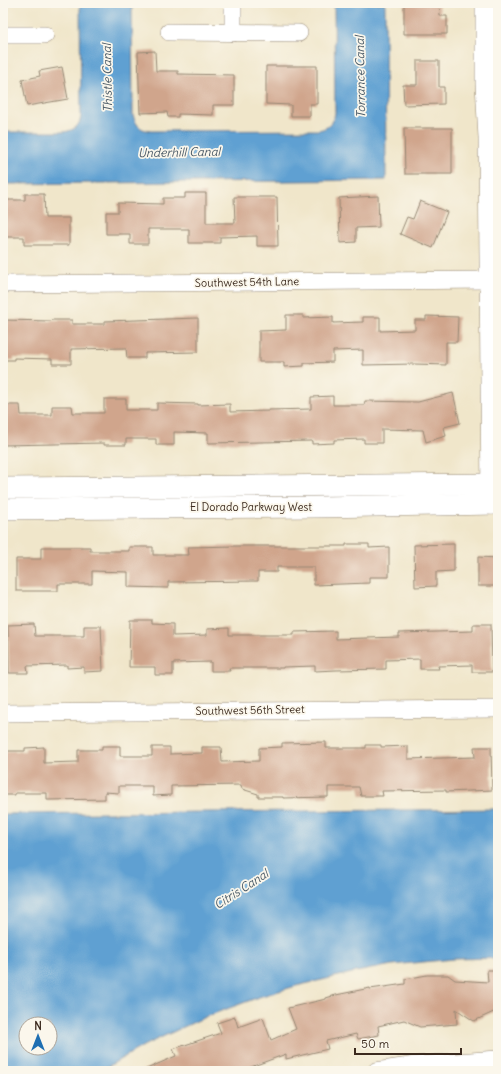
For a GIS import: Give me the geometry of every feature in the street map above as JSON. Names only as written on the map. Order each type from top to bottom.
[{"type":"street","points":[[233,3],[233,33]]},
{"type":"street","points":[[486,3],[486,84],[494,280],[495,494]]},
{"type":"street","points":[[169,32],[299,33]]},
{"type":"street","points":[[3,35],[45,35]]},
{"type":"street","name":"Southwest 54th Lane","points":[[3,284],[494,280]]},
{"type":"street","name":"El Dorado Parkway West","points":[[3,488],[495,494]]},
{"type":"street","name":"El Dorado Parkway West","points":[[3,509],[317,507],[495,494]]},
{"type":"street","name":"Southwest 56th Street","points":[[3,713],[498,709]]},
{"type":"street","points":[[376,1071],[416,1065],[498,1059]]},
{"type":"water","points":[[80,3],[132,3],[133,115],[139,126],[151,131],[318,130],[328,127],[332,123],[335,113],[334,3],[385,3],[386,180],[3,184],[3,132],[64,132],[73,129],[79,123],[81,117]]},
{"type":"water","name":"Citris Canal","points":[[498,809],[498,958],[454,959],[392,965],[296,986],[262,996],[205,1017],[145,1045],[100,1071],[3,1071],[3,814]]},
{"type":"building","points":[[404,3],[439,3],[440,16],[447,16],[447,34],[404,34]]},
{"type":"building","points":[[155,51],[156,71],[178,71],[178,74],[234,75],[234,105],[213,105],[213,115],[178,114],[178,117],[168,117],[167,112],[140,113],[138,52]]},
{"type":"building","points":[[417,61],[439,61],[439,87],[444,87],[444,104],[404,105],[403,85],[417,85]]},
{"type":"building","points":[[266,66],[317,66],[317,104],[310,104],[310,116],[291,116],[291,105],[266,104]]},
{"type":"building","points":[[62,67],[68,99],[27,106],[22,80],[40,76],[39,71]]},
{"type":"building","points":[[404,128],[452,128],[452,174],[405,174]]},
{"type":"building","points":[[185,193],[206,193],[206,223],[235,223],[234,197],[277,197],[278,246],[257,246],[257,236],[220,237],[220,243],[189,243],[189,229],[148,229],[148,244],[130,244],[130,234],[106,234],[106,212],[118,212],[118,203],[163,204],[163,198],[185,198]]},
{"type":"building","points":[[25,194],[44,194],[45,218],[69,218],[69,245],[24,245],[24,237],[3,237],[3,200],[25,200]]},
{"type":"building","points":[[378,196],[379,227],[356,228],[356,242],[340,243],[339,198]]},
{"type":"building","points":[[420,201],[447,212],[433,248],[400,234],[407,217],[413,219]]},
{"type":"building","points":[[286,315],[303,315],[303,318],[333,317],[333,323],[363,322],[363,317],[380,317],[380,331],[415,330],[415,320],[426,320],[426,316],[458,317],[457,342],[446,342],[446,365],[363,365],[363,350],[333,351],[333,362],[304,363],[304,366],[284,367],[284,362],[259,362],[259,331],[286,330]]},
{"type":"building","points":[[198,318],[198,352],[145,353],[145,358],[127,358],[126,348],[71,349],[71,364],[52,364],[52,359],[14,358],[14,360],[3,360],[3,320],[72,320],[72,324],[105,324],[105,321]]},
{"type":"building","points":[[453,393],[460,423],[444,427],[446,436],[426,442],[423,430],[382,429],[382,443],[364,443],[364,439],[334,440],[334,443],[312,444],[312,441],[208,443],[208,433],[174,432],[174,445],[156,445],[156,439],[126,439],[126,445],[104,445],[104,443],[3,445],[3,405],[20,405],[21,415],[52,415],[52,406],[72,406],[73,413],[104,413],[104,399],[126,399],[126,410],[157,410],[157,403],[198,405],[230,404],[230,412],[269,411],[311,409],[311,397],[333,396],[333,405],[364,405],[365,401],[418,402]]},
{"type":"building","points":[[346,544],[369,544],[369,548],[389,547],[389,577],[369,577],[369,583],[314,585],[314,567],[277,567],[277,572],[258,572],[258,581],[168,582],[168,588],[128,587],[128,572],[92,571],[92,584],[58,584],[58,591],[16,591],[16,559],[41,559],[41,547],[90,547],[90,551],[129,551],[129,547],[153,547],[153,555],[189,555],[188,547],[346,546]]},
{"type":"building","points":[[454,544],[454,571],[436,572],[436,586],[415,587],[414,545]]},
{"type":"building","points":[[478,557],[498,558],[498,586],[478,586]]},
{"type":"building","points":[[130,620],[152,620],[152,623],[173,624],[173,636],[207,635],[207,629],[229,628],[229,635],[294,635],[294,632],[336,631],[336,639],[399,637],[399,633],[473,631],[473,624],[491,624],[492,672],[472,672],[472,665],[438,666],[439,669],[420,669],[420,659],[386,660],[386,669],[315,671],[315,666],[283,668],[229,668],[230,671],[211,671],[211,662],[173,663],[173,675],[155,675],[155,667],[129,667]]},
{"type":"building","points":[[34,624],[35,636],[84,636],[84,626],[101,626],[103,671],[84,672],[84,667],[67,668],[67,665],[27,666],[28,673],[9,673],[8,625]]},
{"type":"building","points":[[326,742],[326,748],[366,748],[366,745],[381,745],[381,747],[408,746],[408,759],[475,757],[474,747],[491,747],[492,790],[446,792],[446,790],[382,791],[383,796],[361,796],[359,787],[328,787],[328,797],[283,798],[258,797],[258,794],[242,789],[241,785],[171,786],[171,795],[153,796],[153,786],[119,786],[119,793],[105,792],[105,799],[47,800],[47,793],[15,793],[15,795],[3,795],[3,751],[25,751],[25,748],[44,747],[44,763],[78,762],[78,750],[102,750],[102,746],[120,746],[120,756],[152,756],[152,747],[170,747],[170,754],[202,753],[202,747],[221,747],[222,762],[259,761],[259,748],[282,747],[282,743]]},
{"type":"building","points":[[487,970],[498,970],[498,1010],[474,1021],[456,1009],[457,1024],[420,1027],[404,1020],[378,1026],[379,1035],[358,1039],[356,1034],[326,1041],[328,1049],[286,1059],[286,1054],[240,1071],[142,1071],[176,1056],[173,1049],[221,1033],[217,1023],[235,1017],[238,1027],[263,1018],[271,1040],[296,1029],[288,1008],[326,999],[336,995],[370,988],[405,984],[405,979],[427,975],[448,975],[455,980],[488,982]]},
{"type":"water label","name":"Torrance Canal","points":[[360,77]]},
{"type":"water label","name":"Thistle Canal","points":[[107,78]]},
{"type":"water label","name":"Underhill Canal","points":[[179,152]]}]
